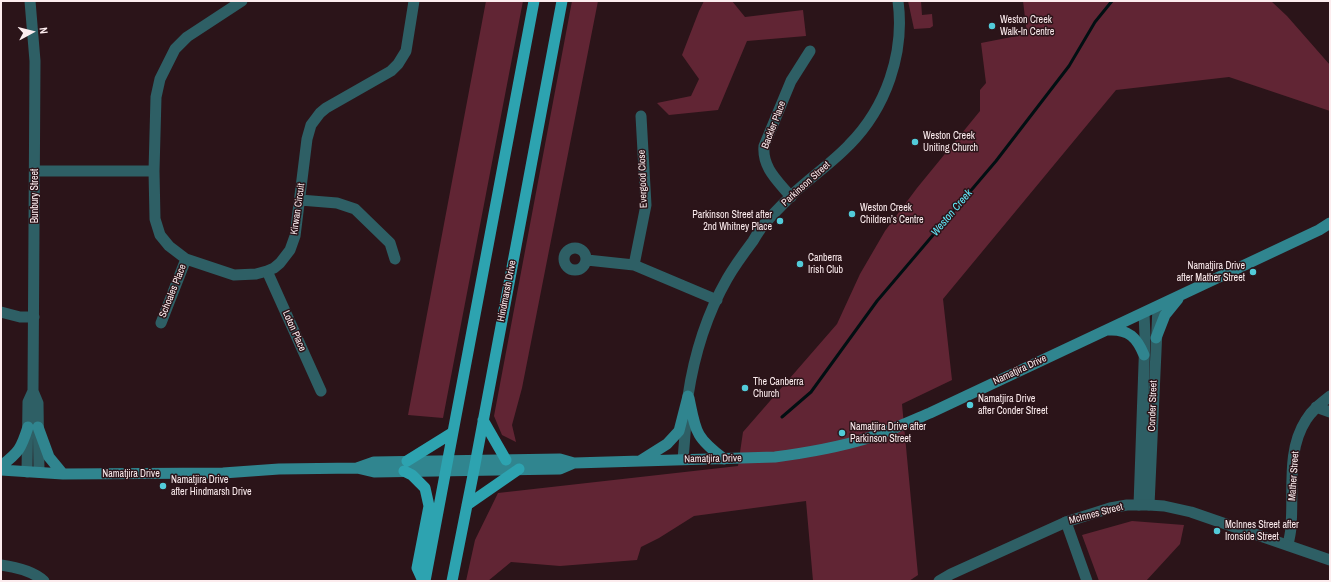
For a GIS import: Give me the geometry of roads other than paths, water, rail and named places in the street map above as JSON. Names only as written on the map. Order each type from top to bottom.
[{"type":"main road","points":[[424,581],[534,1]]},
{"type":"main road","name":"Hindmarsh Drive","points":[[452,581],[562,1]]},
{"type":"main road","name":"Namatjira Drive","points":[[475,465],[506,460],[560,459],[574,463],[775,457],[804,453],[864,439],[896,428],[1180,297],[1189,291],[1319,230],[1330,223]]},
{"type":"main road","points":[[1156,338],[1164,315],[1180,297]]},
{"type":"main road","points":[[1108,330],[1118,329],[1136,339],[1140,344],[1144,355]]},
{"type":"main road","points":[[688,396],[695,426],[699,436],[708,446],[724,458]]},
{"type":"main road","points":[[640,461],[668,444],[679,431],[688,396]]},
{"type":"main road","points":[[483,420],[506,460]]},
{"type":"main road","points":[[1,466],[14,456],[33,427]]},
{"type":"main road","points":[[33,427],[49,457],[64,474]]},
{"type":"main road","points":[[424,581],[417,568],[429,506],[425,488],[412,475],[406,466],[452,433]]},
{"type":"main road","name":"Namatjira Drive","points":[[1,470],[64,474],[223,473],[279,469],[357,468],[374,472],[406,466],[475,465],[519,469],[560,469],[574,463]]},
{"type":"main road","points":[[467,505],[519,469]]},
{"type":"street","name":"Bunbury Street","points":[[30,1],[36,61],[34,391],[28,402],[39,472]]},
{"type":"street","name":"Kirwan Circuit","points":[[267,272],[280,263],[290,250],[295,236],[307,139],[311,125],[315,118],[326,108],[391,71],[398,64],[406,51],[414,1]]},
{"type":"street","name":"Parkinson Street","points":[[683,459],[688,396],[704,329],[716,300],[726,280],[766,222],[791,196],[849,146],[878,107],[896,58],[900,14],[898,1]]},
{"type":"street","points":[[234,3],[187,37],[175,49],[160,79],[156,97],[154,171],[155,219],[160,235],[169,246],[186,260],[234,275],[267,272]]},
{"type":"street","name":"Backler Place","points":[[791,196],[768,169],[763,155],[764,146],[791,81],[810,51]]},
{"type":"street","name":"Evergood Close","points":[[634,265],[646,205],[641,116]]},
{"type":"street","points":[[35,171],[154,171]]},
{"type":"street","points":[[300,200],[337,204],[354,209],[390,243],[396,259]]},
{"type":"street","name":"Schoales Place","points":[[161,323],[186,260]]},
{"type":"street","points":[[586,260],[634,265],[716,300]]},
{"type":"street","name":"Loton Place","points":[[267,272],[321,390]]},
{"type":"street","name":"Conder Street","points":[[1144,505],[1158,306]]},
{"type":"street","points":[[1,312],[20,317],[34,317]]},
{"type":"street","name":"Conder Street","points":[[1144,313],[1144,505]]},
{"type":"street","name":"Mather Street","points":[[1288,545],[1291,527],[1293,460],[1296,442],[1306,419],[1316,407],[1330,396]]},
{"type":"street","points":[[1316,407],[1330,412]]},
{"type":"street","name":"Bunbury Street","points":[[27,472],[33,427]]},
{"type":"street","name":"McInnes Street","points":[[939,581],[951,574],[1066,522],[1110,508],[1127,505],[1164,506],[1191,512],[1330,560]]},
{"type":"street","points":[[1066,522],[1087,581]]},
{"type":"street","points":[[1,566],[10,566],[37,575],[44,581]]},
{"type":"waterway","name":"Weston Creek","points":[[782,417],[811,392],[877,301],[996,161],[1069,66],[1095,22],[1112,1]]},
{"type":"place","name":"Weston Creek Walk-In Centre","points":[[992,26]]},
{"type":"place","name":"Weston Creek Uniting Church","points":[[915,142]]},
{"type":"place","name":"Weston Creek Children’s Centre","points":[[852,214]]},
{"type":"place","name":"Parkinson Street after 2nd Whitney Place","points":[[780,221]]},
{"type":"place","name":"Canberra Irish Club","points":[[800,264]]},
{"type":"place","name":"Namatjira Drive after Mather Street","points":[[1253,272]]},
{"type":"place","name":"The Canberra Church","points":[[745,388]]},
{"type":"place","name":"Namatjira Drive after Conder Street","points":[[970,405]]},
{"type":"place","name":"Namatjira Drive after Parkinson Street","points":[[842,433]]},
{"type":"place","name":"Namatjira Drive after Hindmarsh Drive","points":[[163,486]]},
{"type":"place","name":"McInnes Street after Ironside Street","points":[[1217,531]]}]
